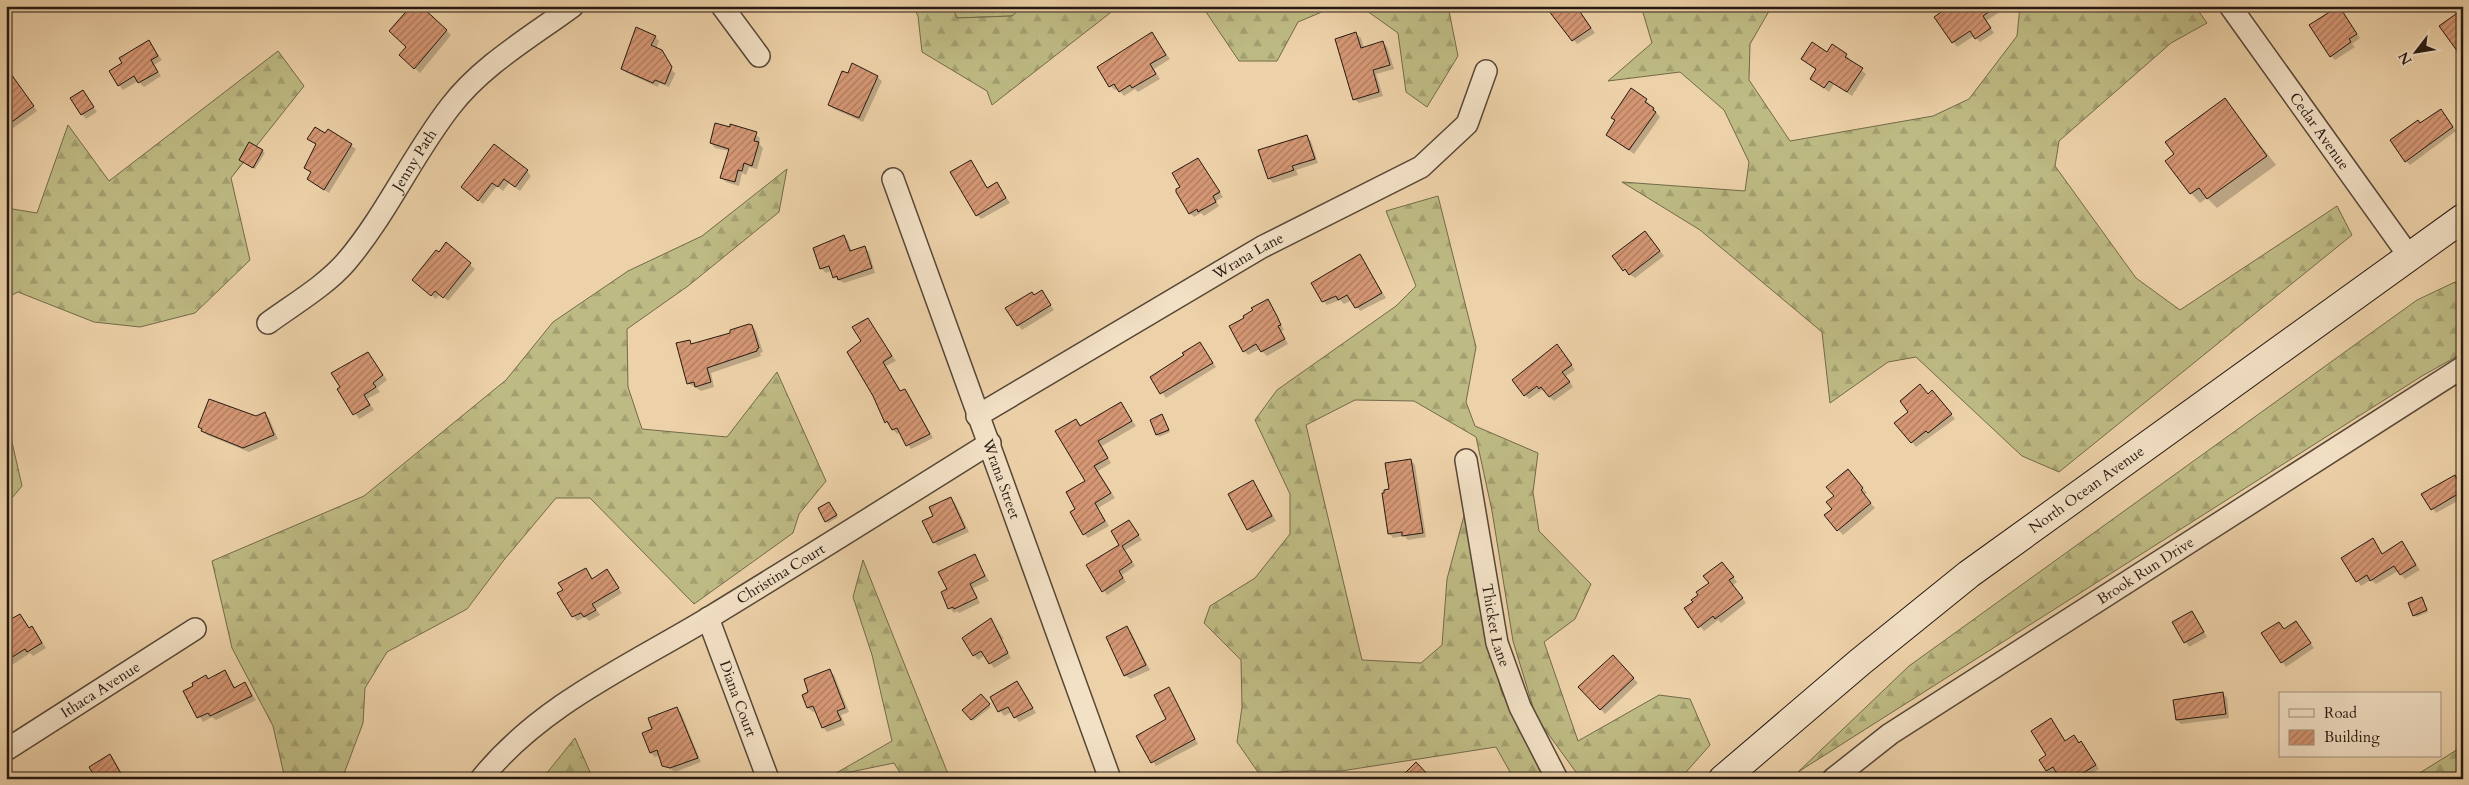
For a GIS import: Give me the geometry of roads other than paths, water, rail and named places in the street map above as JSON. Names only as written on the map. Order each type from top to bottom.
[{"type":"main road","name":"North Ocean Avenue","points":[[1723,779],[1860,662],[1969,574],[2463,218]]},
{"type":"street","name":"Jenny Path","points":[[268,323],[320,286],[345,262],[378,219],[396,188],[451,106],[489,67],[573,6]]},
{"type":"street","points":[[722,6],[759,56]]},
{"type":"street","name":"Cedar Avenue","points":[[2230,6],[2409,256]]},
{"type":"street","name":"Wrana Lane","points":[[977,416],[1262,247],[1421,167],[1467,124],[1486,70]]},
{"type":"street","name":"Wrana Street","points":[[893,179],[977,416],[990,443],[1110,779]]},
{"type":"street","name":"Brook Run Drive","points":[[1833,779],[1890,734],[2463,367]]},
{"type":"street","name":"Christina Court","points":[[481,779],[494,762],[528,730],[569,702],[990,443]]},
{"type":"street","name":"Thicket Lane","points":[[1466,460],[1497,643],[1520,707],[1557,779]]},
{"type":"street","name":"Diana Court","points":[[708,618],[768,779]]},
{"type":"street","name":"Ithaca Avenue","points":[[6,750],[195,629]]}]
